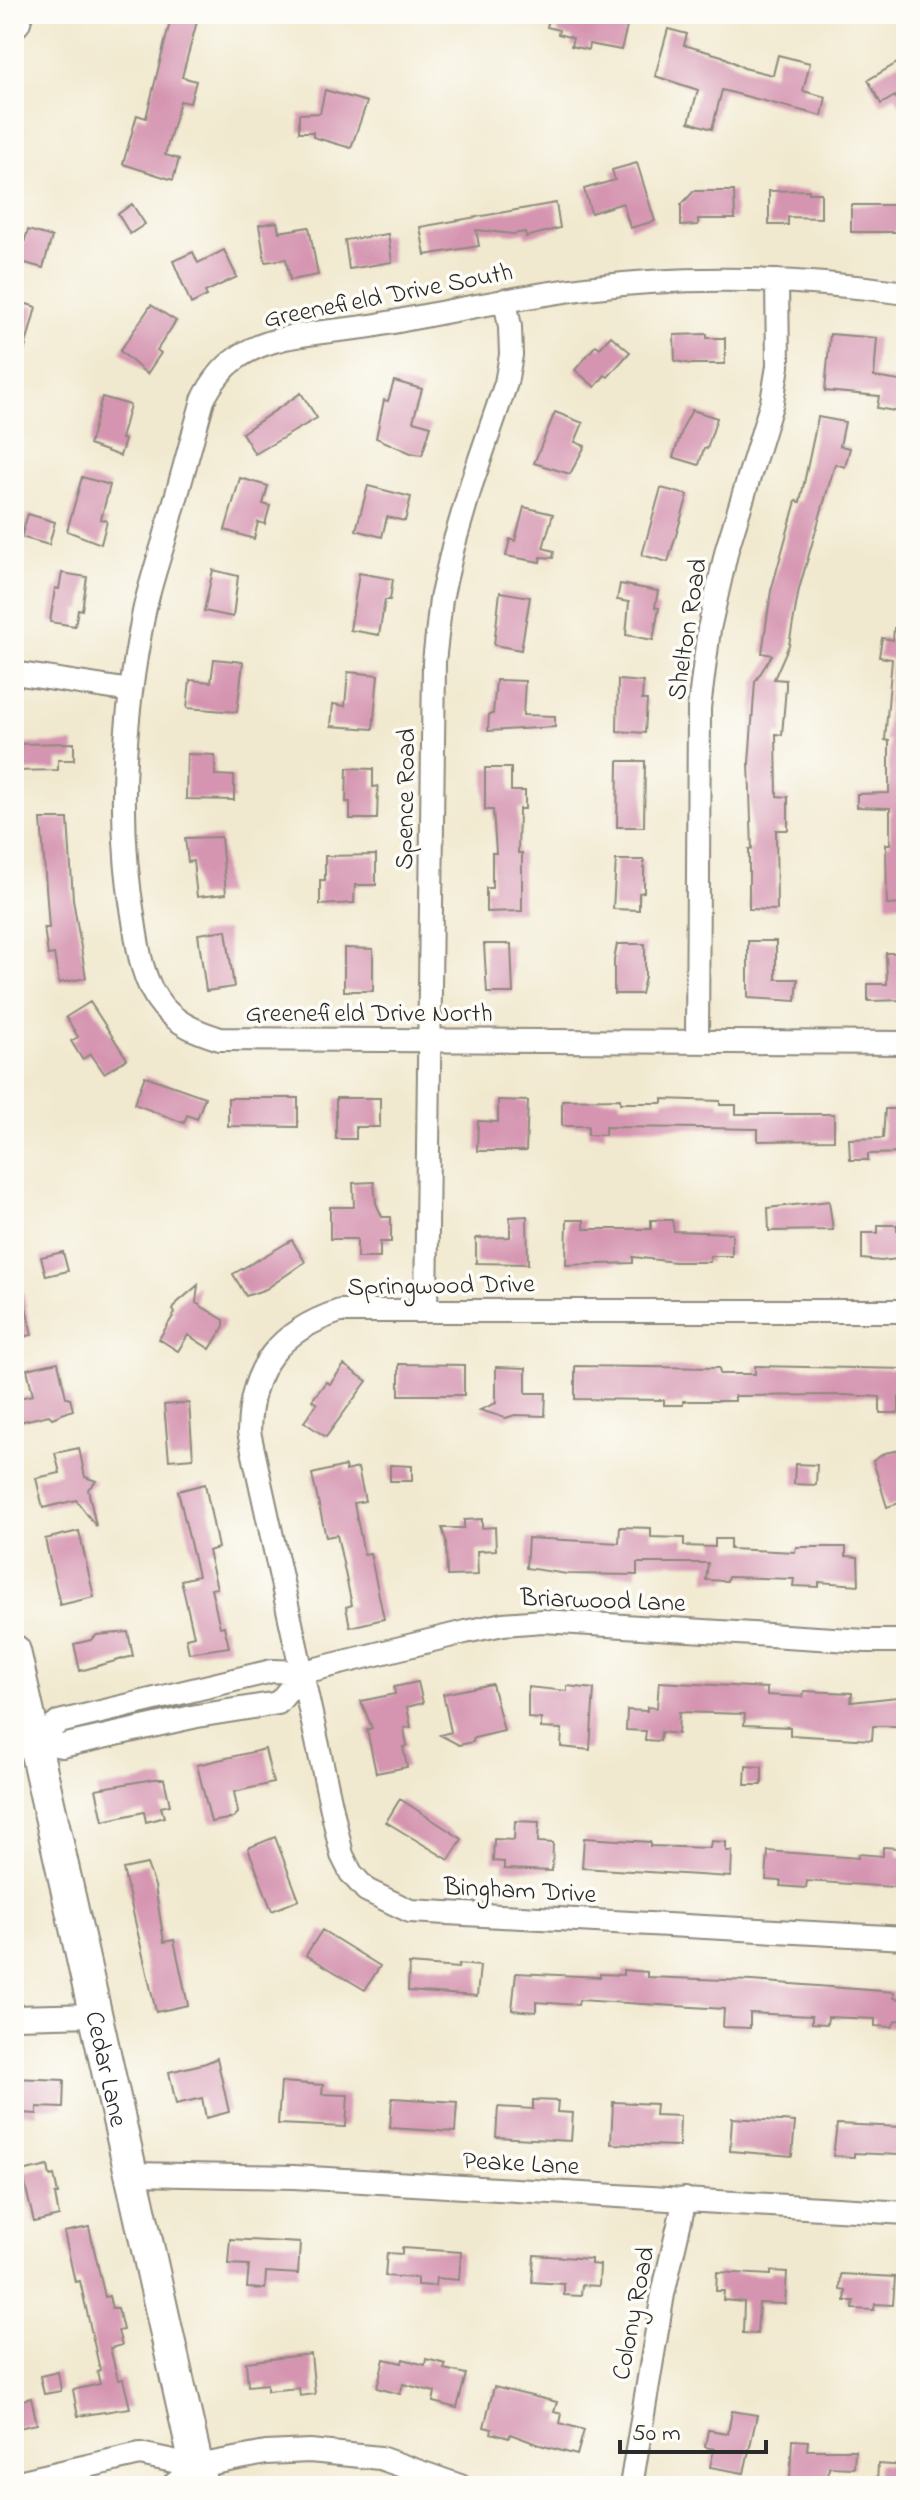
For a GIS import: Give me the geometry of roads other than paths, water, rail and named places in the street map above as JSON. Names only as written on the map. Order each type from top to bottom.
[{"type":"main road","points":[[14,21],[16,14]]},
{"type":"main road","name":"Cedar Lane","points":[[14,1651],[24,1740],[96,2015],[199,2476]]},
{"type":"street","name":"Greenefield Drive South","points":[[131,691],[145,610],[203,400],[224,368],[257,347],[505,300],[588,288],[661,282],[777,281],[861,286],[906,293]]},
{"type":"street","name":"Shelton Road","points":[[697,1041],[699,708],[703,668],[727,549],[772,402],[778,366],[777,281]]},
{"type":"street","name":"Spence Road","points":[[426,1311],[434,662],[441,599],[453,547],[506,383],[511,341],[505,300]]},
{"type":"street","points":[[14,673],[131,691]]},
{"type":"street","name":"Greenefield Drive North","points":[[131,691],[126,751],[126,853],[138,948],[150,989],[178,1021],[196,1031],[220,1039],[906,1043]]},
{"type":"street","name":"Springwood Drive","points":[[304,1672],[249,1432],[249,1410],[254,1387],[277,1347],[314,1320],[340,1311],[906,1311]]},
{"type":"street","name":"Briarwood Lane","points":[[24,1740],[59,1722],[272,1671],[304,1672],[503,1624],[543,1621],[906,1641]]},
{"type":"street","points":[[24,1740],[62,1746],[197,1716],[278,1703],[304,1672]]},
{"type":"street","name":"Bingham Drive","points":[[304,1672],[336,1838],[342,1855],[351,1873],[366,1890],[386,1901],[410,1911],[906,1938]]},
{"type":"street","points":[[14,2017],[96,2015]]},
{"type":"street","name":"Peake Lane","points":[[132,2174],[294,2177],[906,2213]]},
{"type":"street","name":"Colony Road","points":[[631,2486],[661,2309],[685,2199]]},
{"type":"street","points":[[172,2486],[266,2453],[310,2451],[380,2458],[460,2486]]},
{"type":"street","points":[[14,2483],[140,2454],[199,2476]]}]
